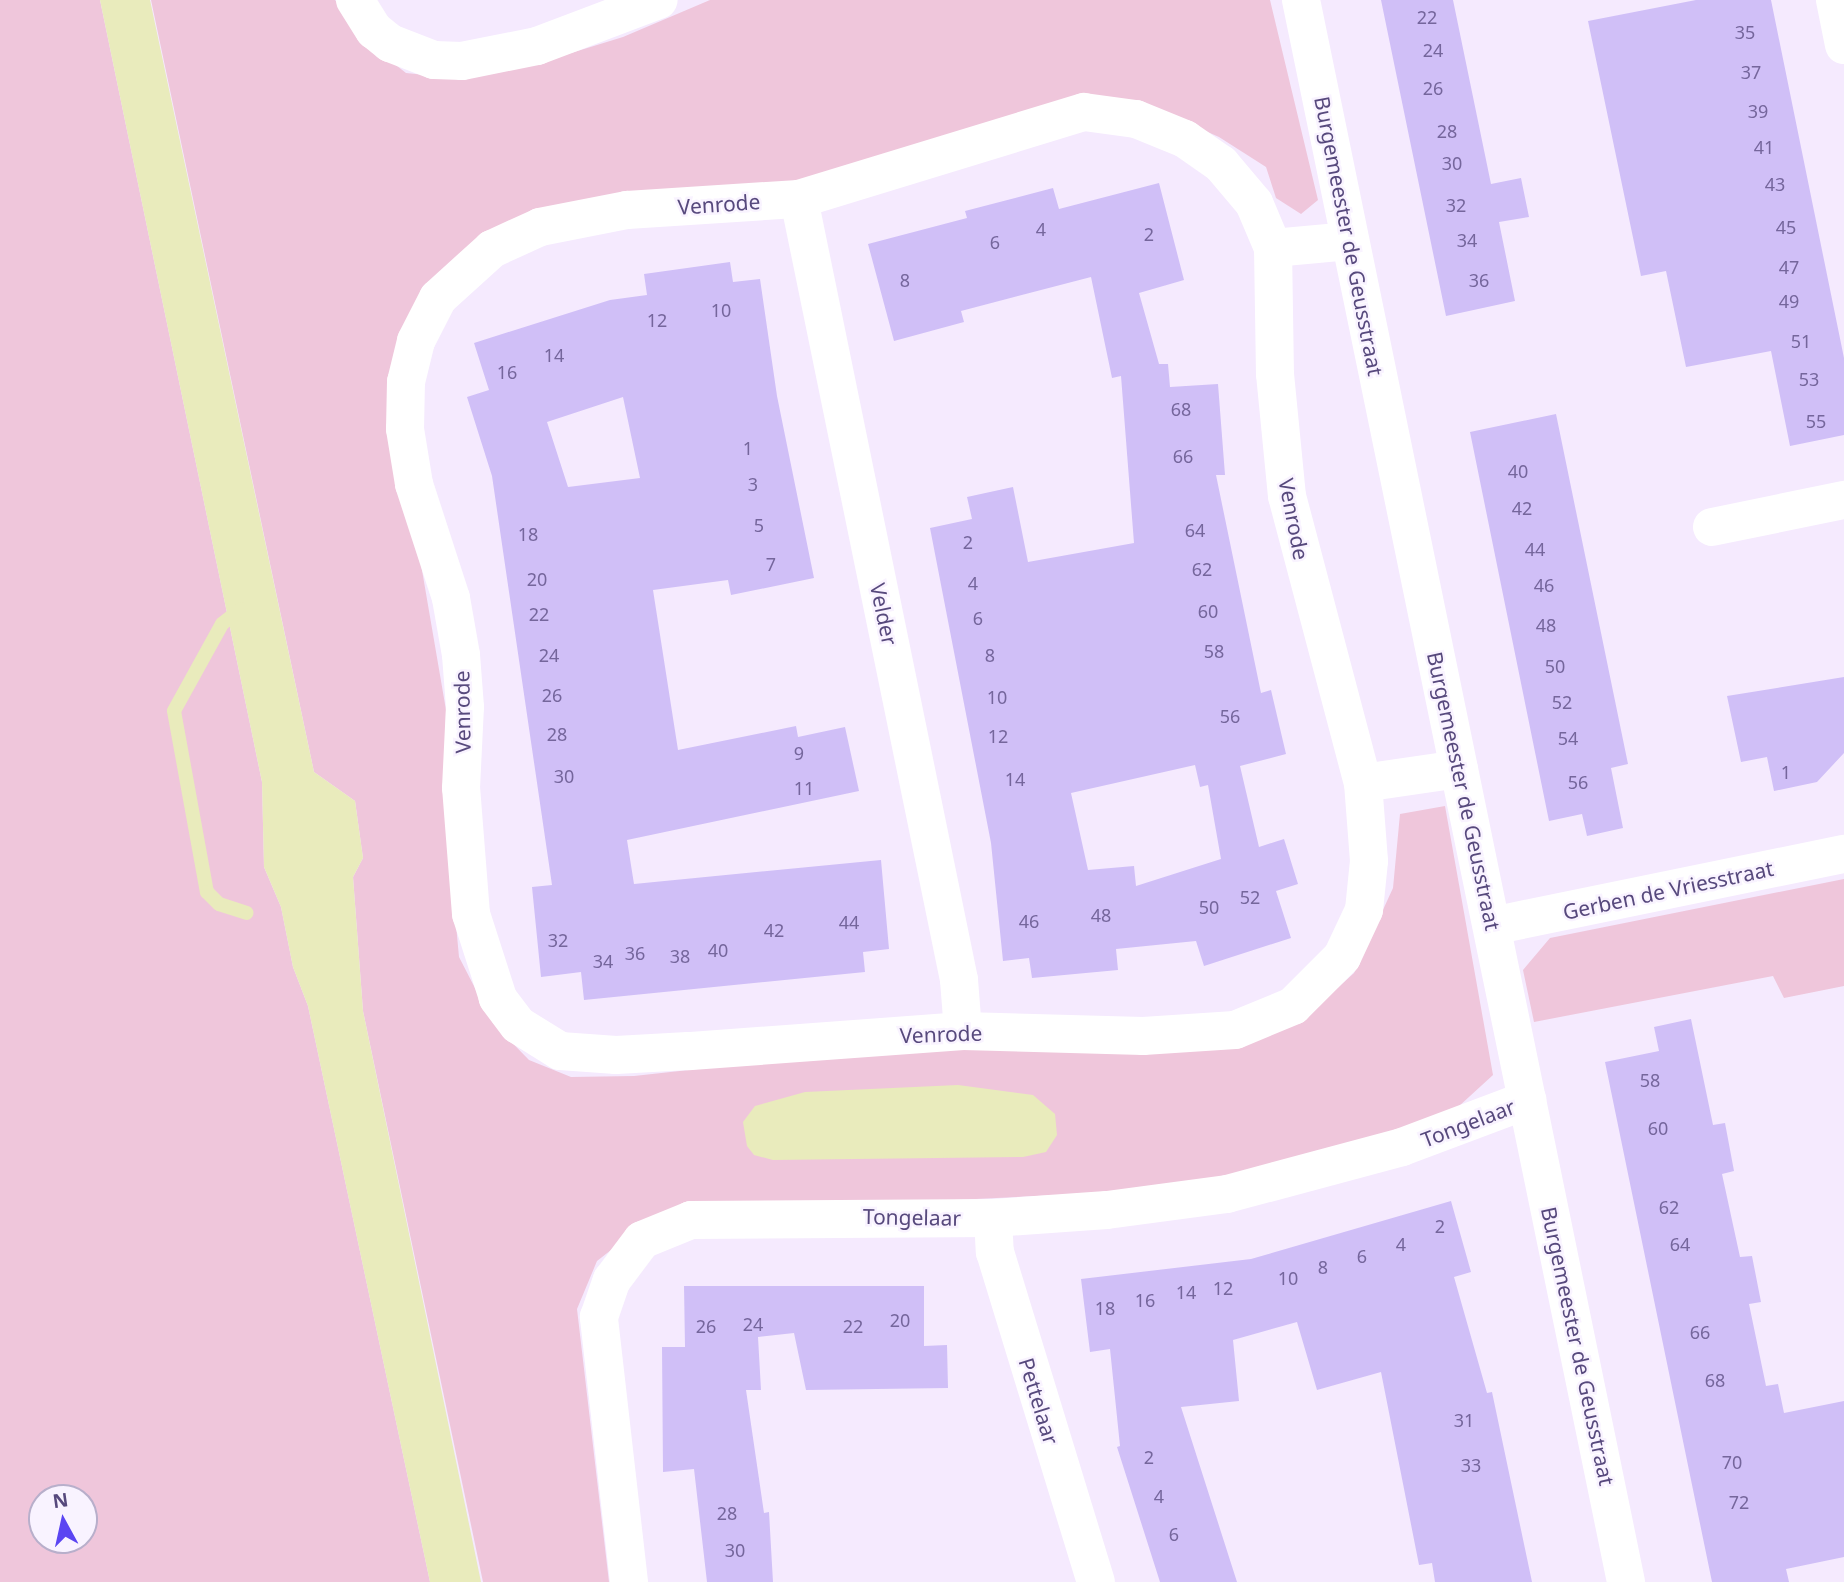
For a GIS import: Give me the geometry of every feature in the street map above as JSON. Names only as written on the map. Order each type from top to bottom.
[{"type":"street","points":[[355,0],[374,30],[390,43],[434,60],[462,61],[551,42],[659,0]]},
{"type":"street","name":"Burgemeester de Geusstraat","points":[[1301,0],[1626,1582]]},
{"type":"street","points":[[1835,0],[1844,45]]},
{"type":"street","name":"Venrode","points":[[1084,112],[1136,118],[1185,139],[1221,164],[1255,203],[1273,248],[1275,374],[1287,496],[1363,783],[1369,861],[1364,910],[1342,957],[1293,1006],[1235,1030],[1143,1036],[964,1031],[676,1052],[559,1051],[518,1025],[498,998],[471,914],[461,788],[465,707],[461,655],[451,598],[414,484],[405,429],[406,382],[416,341],[447,290],[492,249],[540,227],[627,210],[799,199],[1084,112]]},
{"type":"street","name":"Velder","points":[[799,199],[956,966],[964,1031]]},
{"type":"street","points":[[1273,248],[1350,241]]},
{"type":"street","points":[[1712,527],[1844,500]]},
{"type":"street","points":[[1363,783],[1459,769]]},
{"type":"street","name":"Gerben de Vriesstraat","points":[[1492,926],[1844,854]]},
{"type":"street","name":"Tongelaar","points":[[629,1582],[599,1317],[611,1280],[642,1240],[691,1220],[993,1218],[1107,1210],[1227,1194],[1402,1147],[1527,1100]]},
{"type":"street","name":"Pettelaar","points":[[993,1218],[995,1252],[1096,1582]]},
{"type":"shaded area","points":[[0,0],[100,0],[262,782],[264,867],[281,907],[293,967],[308,1006],[430,1582],[0,1582]]},
{"type":"shaded area","points":[[100,0],[150,0],[314,772],[355,801],[363,858],[353,877],[363,1011],[481,1582],[430,1582],[308,1006],[293,967],[281,907],[264,867],[262,782]]},
{"type":"shaded area","points":[[151,0],[335,0],[363,39],[406,73],[455,78],[532,65],[623,37],[710,0],[1270,0],[1318,200],[1301,214],[1276,198],[1266,167],[1219,137],[1155,109],[825,179],[499,228],[406,324],[417,541],[446,710],[444,795],[459,957],[493,1023],[529,1060],[571,1077],[634,1076],[852,1052],[1302,1020],[1354,973],[1393,888],[1400,814],[1445,806],[1493,1075],[1446,1118],[1238,1178],[1143,1191],[657,1214],[597,1261],[577,1309],[609,1582],[483,1582],[363,1011],[353,877],[363,858],[355,801],[314,772]]},
{"type":"shaded area","points":[[1844,879],[1844,986],[1784,998],[1773,976],[1534,1022],[1523,970],[1550,938]]},
{"type":"shaded area","points":[[958,1085],[1033,1095],[1055,1114],[1057,1135],[1046,1152],[1023,1157],[773,1160],[754,1155],[747,1146],[743,1122],[755,1106],[805,1092]]},
{"type":"building","points":[[1381,0],[1453,0],[1491,184],[1521,178],[1529,217],[1499,222],[1515,301],[1446,316]]},
{"type":"building","points":[[1696,0],[1771,0],[1844,358],[1844,435],[1790,446],[1771,351],[1686,367],[1666,271],[1641,276],[1588,21]]},
{"type":"building","points":[[1159,183],[1184,280],[1139,293],[1159,364],[1168,364],[1170,387],[1218,384],[1225,475],[1216,475],[1261,693],[1271,690],[1286,754],[1240,766],[1259,847],[1284,839],[1298,884],[1276,891],[1291,938],[1204,966],[1196,941],[1116,949],[1118,970],[1032,978],[1029,958],[1003,961],[991,843],[930,528],[972,519],[967,497],[1013,487],[1028,562],[1134,543],[1121,376],[1112,378],[1091,277],[961,311],[964,322],[894,341],[868,244],[967,218],[965,211],[1053,188],[1059,209]],"holes":[[[1195,765],[1200,787],[1208,785],[1221,859],[1136,886],[1134,866],[1088,870],[1071,793]]]},
{"type":"building","points":[[730,262],[733,282],[760,279],[777,396],[814,578],[731,595],[728,580],[653,590],[678,750],[796,726],[798,737],[845,727],[859,791],[627,840],[634,884],[881,860],[889,949],[863,952],[865,972],[584,1000],[581,972],[541,977],[532,887],[552,885],[492,476],[467,397],[489,390],[474,343],[610,300],[647,295],[644,274]],"holes":[[[623,397],[640,478],[568,487],[547,422]]]},
{"type":"building","points":[[1556,414],[1628,764],[1611,768],[1623,828],[1587,836],[1582,814],[1549,821],[1470,432]]},
{"type":"building","points":[[1844,677],[1844,753],[1817,782],[1774,791],[1767,757],[1741,762],[1727,696]]},
{"type":"building","points":[[1691,1019],[1713,1125],[1725,1123],[1734,1171],[1722,1174],[1740,1257],[1752,1256],[1761,1302],[1749,1304],[1766,1386],[1778,1384],[1784,1413],[1844,1401],[1844,1557],[1786,1569],[1789,1582],[1712,1582],[1605,1062],[1659,1051],[1654,1027]]},
{"type":"building","points":[[1451,1201],[1471,1272],[1454,1277],[1487,1393],[1492,1392],[1532,1582],[1435,1582],[1432,1563],[1419,1565],[1381,1372],[1317,1390],[1297,1322],[1233,1340],[1239,1401],[1181,1407],[1237,1582],[1160,1582],[1117,1447],[1120,1446],[1110,1349],[1090,1352],[1081,1279],[1251,1259]]},
{"type":"building","points":[[684,1286],[924,1286],[924,1346],[947,1345],[948,1388],[806,1390],[794,1333],[758,1337],[761,1390],[746,1390],[764,1513],[769,1512],[773,1582],[707,1582],[694,1469],[663,1472],[662,1347],[685,1347]]},
{"type":"waterway","points":[[241,609],[222,624],[174,711],[207,892],[219,904],[247,913]]}]
